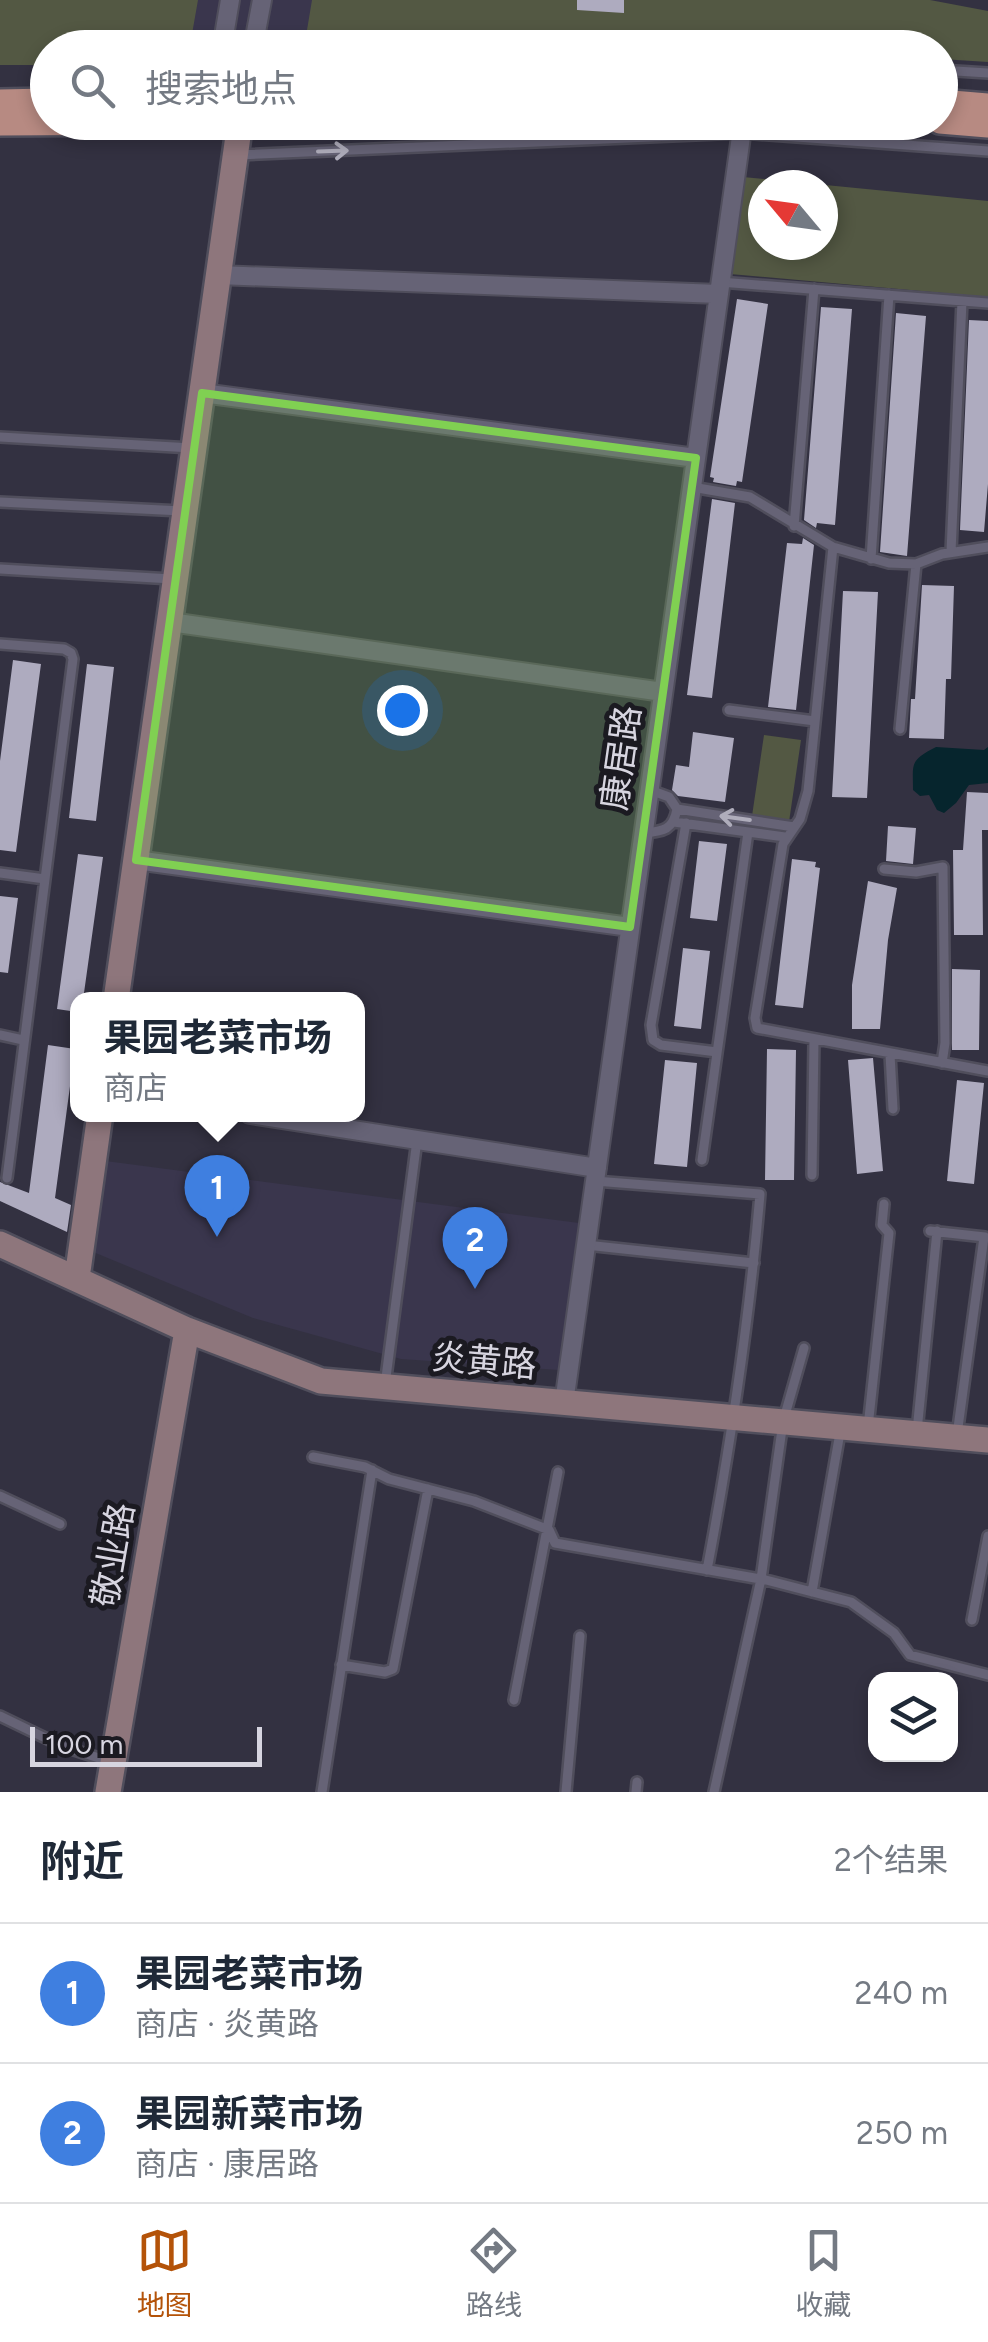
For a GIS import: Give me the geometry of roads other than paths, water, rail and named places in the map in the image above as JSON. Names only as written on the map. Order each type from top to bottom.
[{"type":"main road","points":[[0,102],[30,102]]},
{"type":"main road","points":[[958,104],[988,106]]},
{"type":"main road","points":[[958,122],[988,124]]},
{"type":"main road","points":[[0,124],[30,124]]},
{"type":"street","points":[[225,30],[230,0]]},
{"type":"street","points":[[256,30],[262,0]]},
{"type":"street","points":[[117,992],[238,140]]},
{"type":"street","name":"康居路","points":[[564,1403],[740,140]]},
{"type":"street","points":[[218,276],[720,288]]},
{"type":"street","points":[[202,394],[696,458]]},
{"type":"street","points":[[170,622],[663,692]]},
{"type":"street","points":[[136,860],[630,927]]},
{"type":"street","points":[[77,1278],[99,1122]]},
{"type":"street","points":[[301,1122],[596,1174]]},
{"type":"street","name":"炎黄路","points":[[0,1244],[187,1330],[321,1381],[988,1440]]},
{"type":"street","name":"敬业路","points":[[108,1792],[187,1330]]},
{"type":"lane","points":[[958,71],[988,73]]},
{"type":"lane","points":[[236,155],[517,140]]},
{"type":"lane","points":[[876,140],[988,150]]},
{"type":"lane","points":[[720,288],[814,289],[988,303]]},
{"type":"lane","points":[[794,526],[814,289]]},
{"type":"lane","points":[[871,559],[890,295]]},
{"type":"lane","points":[[950,552],[962,301]]},
{"type":"lane","points":[[0,437],[194,448]]},
{"type":"lane","points":[[692,487],[750,497],[834,547],[871,559],[916,564],[950,552],[988,547]]},
{"type":"lane","points":[[0,502],[185,511]]},
{"type":"lane","points":[[834,547],[808,790],[800,819],[785,837],[756,1028],[988,1071]]},
{"type":"lane","points":[[900,729],[916,564]]},
{"type":"lane","points":[[0,568],[176,579]]},
{"type":"lane","points":[[0,644],[64,649],[71,652],[73,659],[7,1178]]},
{"type":"lane","points":[[730,710],[815,720]]},
{"type":"lane","points":[[644,833],[664,832],[674,822],[677,809],[669,797],[650,790]]},
{"type":"lane","points":[[677,809],[794,827]]},
{"type":"lane","points":[[674,822],[785,837]]},
{"type":"lane","points":[[686,823],[651,1025],[653,1040],[661,1045],[717,1052]]},
{"type":"lane","points":[[702,1160],[748,832]]},
{"type":"lane","points":[[884,868],[916,872],[944,867],[942,1063]]},
{"type":"lane","points":[[0,873],[44,880]]},
{"type":"lane","points":[[0,1035],[24,1040]]},
{"type":"lane","points":[[812,1175],[814,1040]]},
{"type":"lane","points":[[890,1054],[893,1109]]},
{"type":"lane","points":[[384,1387],[417,1140]]},
{"type":"lane","points":[[596,1174],[760,1194],[736,1418],[706,1570]]},
{"type":"lane","points":[[868,1430],[889,1233],[882,1225],[884,1204]]},
{"type":"lane","points":[[916,1434],[934,1231],[986,1237],[957,1437]]},
{"type":"lane","points":[[586,1246],[754,1263]]},
{"type":"lane","points":[[714,1792],[761,1580],[783,1422],[804,1348]]},
{"type":"lane","points":[[812,1592],[841,1427]]},
{"type":"lane","points":[[314,1457],[474,1501],[549,1530],[555,1543],[761,1580],[851,1602],[894,1633],[910,1655],[988,1675]]},
{"type":"lane","points":[[322,1792],[372,1470]]},
{"type":"lane","points":[[514,1700],[558,1472]]},
{"type":"lane","points":[[341,1665],[385,1672],[392,1669],[428,1489]]},
{"type":"lane","points":[[0,1496],[60,1524]]},
{"type":"lane","points":[[972,1620],[988,1536]]},
{"type":"lane","points":[[566,1792],[580,1636]]},
{"type":"lane","points":[[0,1716],[62,1746],[113,1763]]},
{"type":"water","points":[[936,747],[988,747],[988,783],[969,785],[944,813],[937,810],[929,795],[920,796],[913,790],[914,764]]},
{"type":"place","name":"果园老菜市场","points":[[217,1237]]},
{"type":"place","name":"果园新菜市场","points":[[475,1289]]}]
